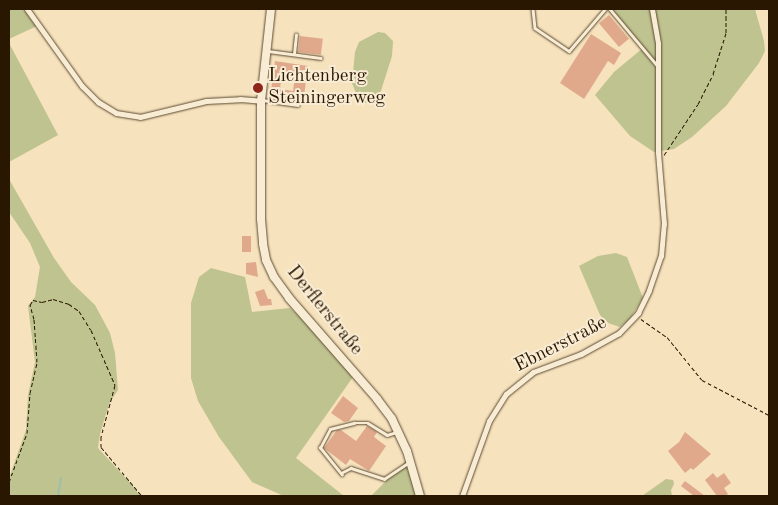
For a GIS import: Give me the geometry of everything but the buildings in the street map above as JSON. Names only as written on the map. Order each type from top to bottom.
[{"type":"street","points":[[27,9],[82,86],[98,102],[116,113],[140,117],[206,101],[235,99],[261,101]]},
{"type":"street","name":"Derflerstraße","points":[[271,9],[261,101],[262,227],[266,260],[274,277],[289,298],[377,399],[398,431],[410,461],[420,496]]},
{"type":"street","name":"Ebnerstraße","points":[[462,496],[492,415],[508,391],[540,369],[581,354],[605,342],[636,316],[650,290],[662,249],[664,224],[659,162],[657,35],[652,9]]},
{"type":"lane","points":[[533,9],[535,28],[569,51],[605,9]]},
{"type":"lane","points":[[610,9],[651,60],[658,65]]},
{"type":"lane","points":[[294,54],[296,36]]},
{"type":"lane","points":[[266,50],[321,58]]},
{"type":"lane","points":[[261,101],[298,105]]},
{"type":"lane","points":[[398,431],[387,435],[368,423],[354,423],[330,429],[320,448],[342,474],[354,468],[376,478],[384,479],[410,461]]},
{"type":"path","points":[[659,162],[675,141],[706,89],[721,53],[726,33],[726,9]]},
{"type":"path","points":[[9,482],[27,433],[30,393],[38,362],[34,319],[30,306],[31,302],[53,299],[69,304],[79,311],[91,330],[115,385],[101,437],[101,447],[142,496]]},
{"type":"path","points":[[636,316],[667,337],[699,378],[769,415]]},
{"type":"green space","points":[[9,9],[24,9],[37,26],[9,39]]},
{"type":"green space","points":[[612,9],[755,9],[765,51],[759,63],[726,106],[692,137],[674,149],[654,152],[630,136],[595,95],[614,72],[643,48]]},
{"type":"green space","points":[[378,32],[385,33],[393,41],[392,56],[379,97],[375,101],[365,103],[359,101],[352,83],[355,52],[359,42]]},
{"type":"green space","points":[[9,43],[58,135],[9,162]]},
{"type":"green space","points":[[9,179],[54,258],[71,282],[95,305],[110,333],[115,353],[118,390],[109,404],[98,448],[140,496],[9,496],[9,478],[26,430],[28,395],[35,362],[28,306],[35,297],[40,267],[30,243],[9,212]]},
{"type":"green space","points":[[616,253],[627,257],[643,298],[630,319],[620,327],[608,323],[600,315],[579,266],[598,256]]},
{"type":"green space","points":[[211,268],[245,277],[252,312],[290,308],[353,377],[296,458],[344,496],[284,496],[252,482],[219,437],[198,401],[191,378],[191,303],[199,277]]},
{"type":"green space","points":[[406,461],[416,496],[371,496]]},
{"type":"green space","points":[[666,479],[673,480],[672,496],[642,496]]},
{"type":"waterway","points":[[58,496],[61,478]]},
{"type":"place","name":"Lichtenberg Steiningerweg","points":[[258,88]]}]
